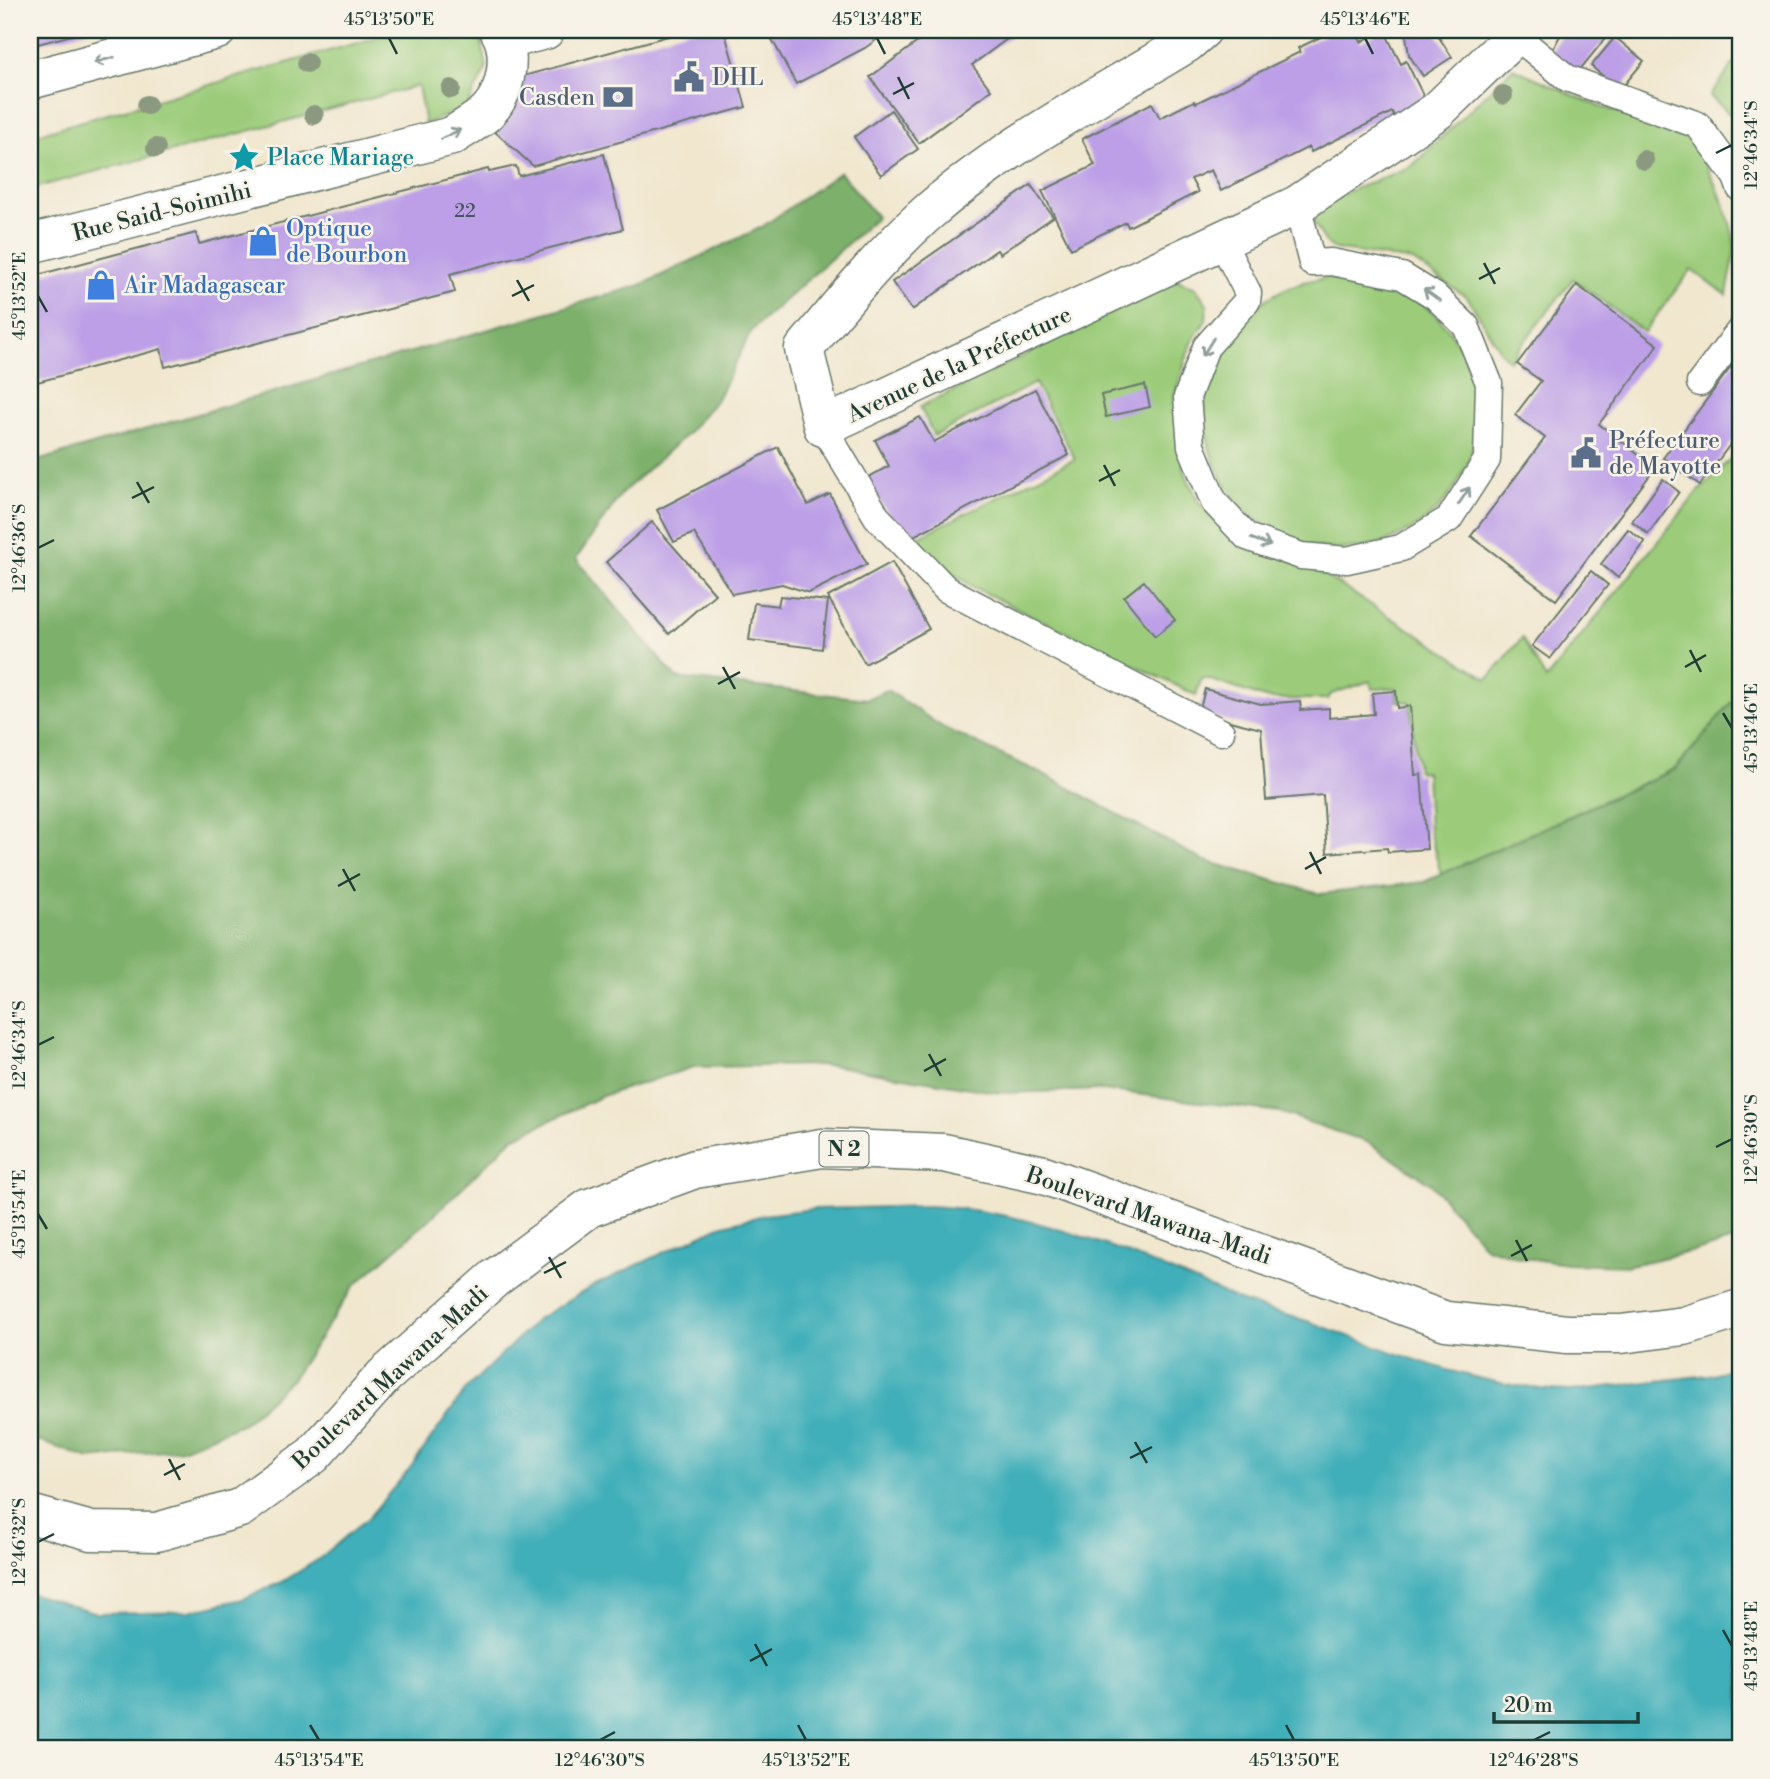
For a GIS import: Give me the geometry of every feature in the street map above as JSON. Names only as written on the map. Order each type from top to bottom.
[{"type":"street","points":[[30,80],[217,30]]},
{"type":"street","points":[[503,35],[545,30]]},
{"type":"street","name":"Avenue de la Préfecture","points":[[1202,30],[1175,50],[1030,137],[926,214],[859,281],[804,349],[823,426],[1297,205],[1437,111],[1519,33]]},
{"type":"street","name":"Rue Said-Soimihi","points":[[30,244],[452,136],[490,109],[506,76],[503,35]]},
{"type":"street","name":"Boulevard Mawana-Madi","points":[[34,1512],[91,1531],[157,1532],[240,1508],[313,1455],[384,1376],[495,1278],[589,1208],[695,1168],[822,1148],[944,1153],[1044,1175],[1446,1321],[1567,1334],[1621,1334],[1684,1326],[1740,1309]]},
{"type":"lane","points":[[1519,33],[1567,78],[1698,125],[1737,177],[1740,188]]},
{"type":"lane","points":[[1222,242],[1248,293],[1247,300],[1206,347],[1187,397],[1191,446],[1214,502],[1247,537],[1301,556],[1347,559],[1401,548],[1448,519],[1487,460],[1489,383],[1466,326],[1435,296],[1402,276],[1331,262],[1312,263],[1297,205]]},
{"type":"lane","points":[[1700,383],[1740,330]]},
{"type":"lane","points":[[823,426],[877,517],[946,589],[1221,732]]},
{"type":"green space","points":[[392,30],[479,30],[487,67],[466,108],[425,124],[418,86],[30,189],[30,136],[392,33]]},
{"type":"green space","points":[[1740,55],[1740,131],[1735,119],[1710,96]]},
{"type":"green space","points":[[1513,68],[1600,107],[1682,127],[1707,168],[1728,216],[1734,252],[1727,295],[1691,270],[1644,332],[1573,279],[1509,361],[1468,298],[1413,261],[1335,249],[1327,244],[1312,220],[1327,200],[1412,166]]},
{"type":"green space","points":[[840,172],[877,217],[752,330],[717,399],[689,432],[622,493],[576,559],[676,678],[867,699],[887,690],[944,728],[1047,776],[1202,860],[1320,894],[1424,882],[1676,769],[1740,692],[1740,1237],[1712,1247],[1626,1266],[1567,1264],[1518,1257],[1485,1247],[1431,1184],[1367,1142],[1279,1112],[1103,1090],[1000,1093],[830,1065],[694,1067],[602,1096],[513,1138],[430,1219],[355,1285],[292,1379],[244,1423],[182,1449],[90,1459],[33,1439],[30,1436],[30,463],[641,285],[762,227]]},
{"type":"green space","points":[[1341,277],[1380,283],[1405,293],[1437,317],[1454,338],[1466,361],[1474,387],[1477,413],[1471,452],[1461,477],[1437,509],[1416,526],[1393,538],[1367,546],[1341,549],[1302,543],[1277,533],[1245,509],[1228,488],[1216,465],[1208,439],[1205,413],[1211,374],[1221,349],[1245,317],[1266,300],[1289,288],[1315,280]]},
{"type":"green space","points":[[1177,280],[1196,288],[1207,304],[1206,320],[1191,343],[1174,397],[1184,470],[1198,501],[1221,528],[1316,570],[1488,679],[1522,638],[1546,679],[1698,492],[1740,449],[1740,692],[1676,768],[1441,874],[1429,830],[1426,772],[1418,771],[1410,702],[1397,701],[1397,688],[1372,689],[1370,681],[1331,694],[1328,699],[1268,699],[1202,677],[1196,695],[975,588],[906,543],[1075,459],[1035,383],[934,436],[920,407]]},
{"type":"water","points":[[930,1206],[1011,1217],[1050,1227],[1126,1253],[1247,1303],[1438,1367],[1504,1384],[1571,1391],[1708,1375],[1740,1367],[1740,1749],[30,1749],[30,1593],[97,1613],[189,1611],[243,1599],[282,1582],[319,1559],[369,1517],[408,1471],[467,1388],[539,1318],[593,1286],[720,1226],[764,1215],[813,1209]]},
{"type":"building","points":[[30,30],[88,30],[88,31],[30,46]]},
{"type":"building","points":[[690,30],[724,30],[746,107],[533,166],[493,130],[509,80]]},
{"type":"building","points":[[767,30],[890,30],[865,48],[796,84]]},
{"type":"building","points":[[934,30],[1006,30],[1011,36],[972,65],[991,90],[919,143],[870,77]]},
{"type":"building","points":[[1335,30],[1355,30],[1361,42],[1384,30],[1401,64],[1406,61],[1429,107],[1397,122],[1392,112],[1311,152],[1309,147],[1221,191],[1211,170],[1191,179],[1198,192],[1128,227],[1126,222],[1071,249],[1042,191],[1095,165],[1082,139],[1152,103],[1160,118],[1194,101],[1196,103],[1300,52],[1298,48]]},
{"type":"building","points":[[1405,30],[1429,30],[1436,33],[1452,57],[1423,76],[1409,55]]},
{"type":"building","points":[[1563,30],[1612,30],[1578,72],[1552,51]]},
{"type":"building","points":[[1615,37],[1644,61],[1620,90],[1591,66]]},
{"type":"building","points":[[891,110],[918,149],[881,175],[854,137]]},
{"type":"building","points":[[604,154],[623,229],[450,274],[455,292],[165,367],[161,349],[30,384],[30,277],[196,233],[199,244],[488,169],[489,172],[516,166],[519,176]]},
{"type":"building","points":[[1031,185],[1053,217],[1000,254],[997,250],[912,310],[892,282]]},
{"type":"building","name":"Préfecture de Mayotte","points":[[1577,285],[1658,345],[1599,424],[1656,467],[1556,600],[1471,536],[1545,438],[1515,415],[1541,381],[1517,364]]},
{"type":"building","points":[[1740,355],[1740,431],[1700,485],[1663,458]]},
{"type":"building","points":[[1145,385],[1150,407],[1106,417],[1101,395]]},
{"type":"building","points":[[1035,389],[1069,455],[906,540],[865,479],[889,466],[875,440],[920,417],[934,442]]},
{"type":"building","points":[[778,447],[808,505],[830,494],[867,564],[809,593],[782,584],[732,594],[694,533],[674,542],[657,510]]},
{"type":"building","points":[[1663,479],[1679,492],[1648,534],[1632,521]]},
{"type":"building","points":[[652,522],[715,594],[669,634],[606,562]]},
{"type":"building","points":[[1628,529],[1645,542],[1618,578],[1601,564]]},
{"type":"building","points":[[892,562],[929,629],[865,664],[828,597]]},
{"type":"building","points":[[1591,571],[1608,585],[1550,659],[1532,646]]},
{"type":"building","points":[[1144,581],[1175,620],[1155,636],[1124,597]]},
{"type":"building","points":[[780,596],[828,601],[822,649],[749,640],[754,603],[778,606]]},
{"type":"building","points":[[1205,689],[1261,704],[1300,701],[1301,710],[1329,708],[1329,718],[1374,714],[1372,693],[1396,691],[1397,708],[1410,706],[1415,775],[1421,774],[1427,849],[1388,852],[1387,848],[1327,853],[1323,795],[1266,800],[1261,729],[1199,713]]},
{"type":"place","name":"DHL","points":[[689,77]]},
{"type":"place","name":"Casden","points":[[618,97]]},
{"type":"place","name":"Place Mariage","points":[[244,157]]},
{"type":"place","name":"Optique de Bourbon","points":[[263,241]]},
{"type":"place","name":"Air Madagascar","points":[[101,285]]},
{"type":"place","name":"Préfecture de Mayotte","points":[[1586,453]]}]
